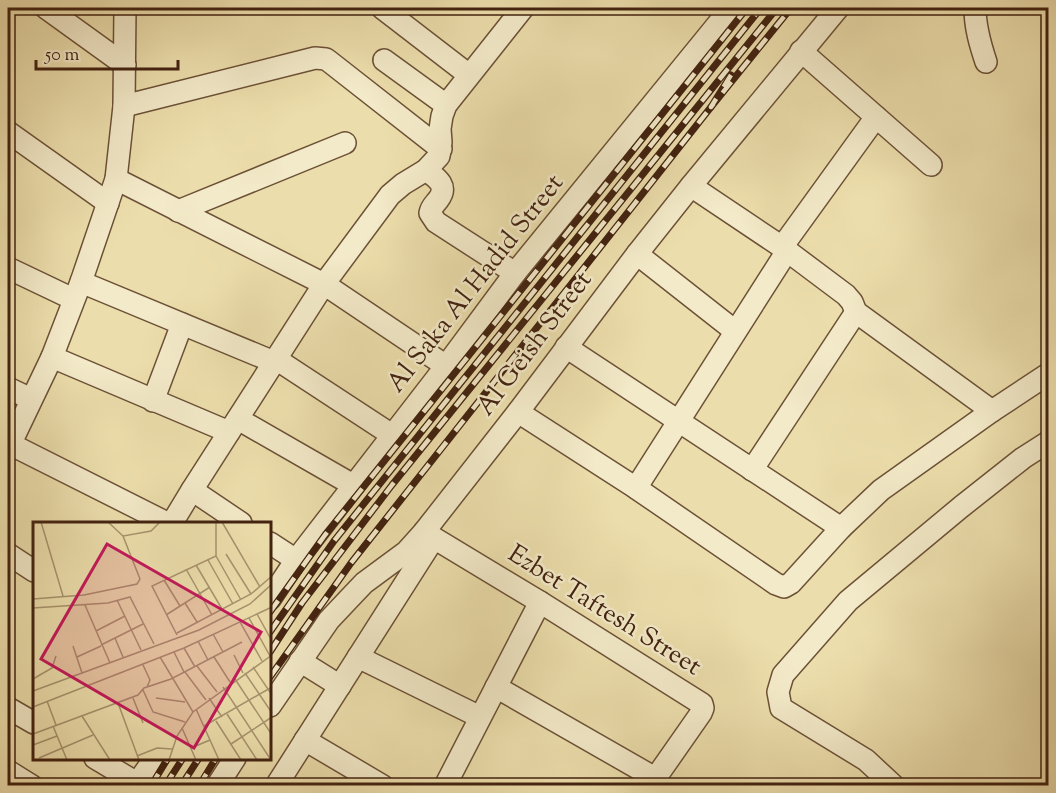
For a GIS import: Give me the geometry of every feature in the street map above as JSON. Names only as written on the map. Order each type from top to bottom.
[{"type":"street","points":[[46,8],[125,65]]},
{"type":"street","points":[[125,8],[124,106],[116,179],[52,357],[9,446],[165,522]]},
{"type":"street","points":[[382,8],[469,75]]},
{"type":"street","points":[[173,522],[324,284],[390,195],[426,170],[439,156],[441,122],[446,105],[523,8]]},
{"type":"street","name":"Al Saka Al Hadid Street","points":[[272,596],[296,560],[515,273],[731,8]]},
{"type":"street","name":"Al Geish Street","points":[[272,703],[329,620],[364,583],[429,535],[637,254],[838,8]]},
{"type":"street","points":[[975,8],[978,38],[986,62]]},
{"type":"street","points":[[801,51],[931,165]]},
{"type":"street","points":[[124,106],[321,58],[330,62],[441,149]]},
{"type":"street","points":[[384,60],[446,105]]},
{"type":"street","points":[[636,488],[784,249],[876,117]]},
{"type":"street","points":[[11,140],[108,203]]},
{"type":"street","points":[[178,211],[345,143]]},
{"type":"street","points":[[426,170],[438,179],[441,185],[441,196],[431,208],[430,213],[436,222],[515,273]]},
{"type":"street","points":[[116,179],[324,284],[446,366]]},
{"type":"street","points":[[691,186],[784,249],[846,295],[856,312],[992,411]]},
{"type":"street","points":[[637,254],[735,331]]},
{"type":"street","points":[[8,268],[182,324],[275,360],[392,435]]},
{"type":"street","points":[[752,470],[856,312]]},
{"type":"street","points":[[153,400],[182,324]]},
{"type":"street","points":[[566,347],[841,528]]},
{"type":"street","points":[[52,357],[153,400],[234,425],[353,485]]},
{"type":"street","points":[[518,412],[784,587],[881,490],[1048,374]]},
{"type":"street","points":[[8,388],[31,399]]},
{"type":"street","points":[[894,786],[866,760],[781,708],[778,692],[783,675],[848,601],[1023,458],[1048,442]]},
{"type":"street","points":[[192,490],[240,522]]},
{"type":"street","points":[[276,786],[358,657],[429,535]]},
{"type":"street","name":"Ezbet Taftesh Street","points":[[429,535],[702,704],[701,713],[653,782]]},
{"type":"street","points":[[272,544],[296,560]]},
{"type":"street","points":[[8,554],[33,570]]},
{"type":"street","points":[[445,786],[540,602]]},
{"type":"street","points":[[358,657],[480,717]]},
{"type":"street","points":[[300,661],[340,686]]},
{"type":"street","points":[[496,687],[653,782]]},
{"type":"street","points":[[8,708],[33,722]]},
{"type":"street","points":[[305,740],[383,786]]},
{"type":"street","points":[[97,760],[136,784],[154,760]]},
{"type":"street","points":[[217,786],[234,760]]},
{"type":"street","points":[[8,771],[32,786]]},
{"type":"railway","points":[[272,609],[325,535],[747,8]]},
{"type":"railway","points":[[272,629],[334,541],[761,8]]},
{"type":"railway","points":[[272,649],[302,603],[392,485],[777,8]]},
{"type":"railway","points":[[731,75],[711,107],[791,8]]},
{"type":"railway","points":[[272,674],[351,563],[711,107]]},
{"type":"railway","points":[[151,786],[167,760]]},
{"type":"railway","points":[[165,786],[182,760]]},
{"type":"railway","points":[[181,786],[198,760]]},
{"type":"railway","points":[[199,786],[215,760]]}]
